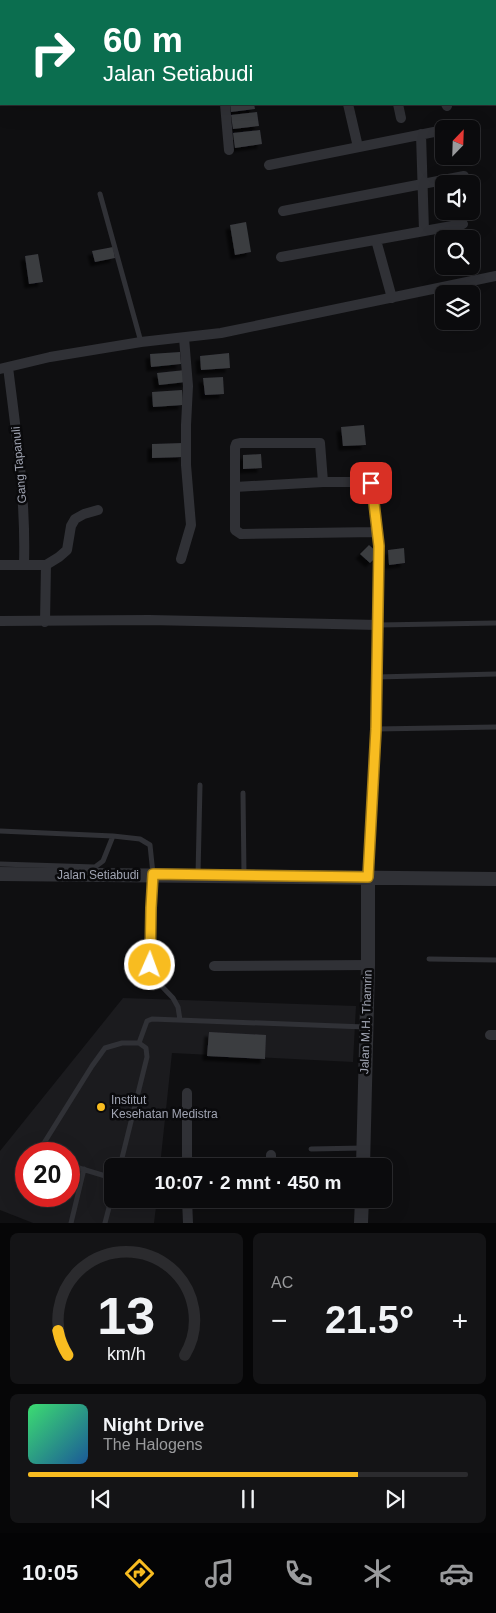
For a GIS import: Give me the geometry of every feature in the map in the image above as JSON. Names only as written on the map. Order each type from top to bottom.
[{"type":"street","points":[[225,105],[229,150]]},
{"type":"street","points":[[348,105],[358,147]]},
{"type":"street","points":[[398,105],[401,118]]},
{"type":"street","points":[[269,165],[435,132]]},
{"type":"street","points":[[421,134],[424,231]]},
{"type":"street","points":[[283,211],[435,182]]},
{"type":"street","points":[[281,257],[463,224]]},
{"type":"street","points":[[376,240],[392,298]]},
{"type":"street","points":[[4,368],[59,356],[141,342],[222,333],[496,276]]},
{"type":"street","points":[[181,559],[191,525],[186,465],[188,386],[184,338]]},
{"type":"street","name":"Gang Tapanuli","points":[[4,368],[19,456],[25,544],[24,564]]},
{"type":"street","points":[[323,482],[320,442],[236,444],[235,530],[241,534],[377,532]]},
{"type":"street","points":[[235,487],[323,482],[371,483],[379,546],[376,729],[368,877]]},
{"type":"street","points":[[0,565],[46,565],[66,550],[75,519],[98,510]]},
{"type":"street","points":[[45,622],[46,565]]},
{"type":"street","points":[[0,621],[152,620],[378,625]]},
{"type":"street","name":"Jalan Setiabudi","points":[[0,874],[112,876],[153,874],[496,879]]},
{"type":"street","name":"Jalan M.H. Thamrin","points":[[363,1158],[368,965],[368,877]]},
{"type":"street","points":[[214,966],[368,965]]},
{"type":"street","points":[[187,1093],[187,1158]]},
{"type":"street","points":[[188,1208],[188,1223]]},
{"type":"street","points":[[362,1208],[362,1223]]},
{"type":"lane","points":[[100,194],[141,342]]},
{"type":"lane","points":[[378,625],[496,622]]},
{"type":"lane","points":[[377,677],[496,674]]},
{"type":"lane","points":[[376,729],[496,727]]},
{"type":"lane","points":[[198,875],[200,785]]},
{"type":"lane","points":[[243,793],[244,876]]},
{"type":"lane","points":[[0,831],[113,836],[140,839],[150,845],[153,874],[150,965],[152,976],[173,998],[178,1007],[180,1020]]},
{"type":"lane","points":[[0,864],[95,866],[103,861],[113,836]]},
{"type":"lane","points":[[429,959],[496,960]]},
{"type":"lane","points":[[139,1043],[146,1021],[149,1020],[366,1027]]},
{"type":"lane","points":[[45,1142],[105,1048],[122,1043],[139,1043],[146,1048],[147,1057],[122,1158]]},
{"type":"lane","points":[[311,1150],[363,1148]]},
{"type":"lane","points":[[80,1168],[104,1175]]},
{"type":"lane","points":[[71,1223],[84,1169]]},
{"type":"lane","points":[[105,1223],[109,1208]]},
{"type":"shaded area","name":"Institut Kesehatan Medistra","points":[[123,998],[356,1006],[353,1062],[172,1053],[161,1158],[104,1158],[104,1208],[156,1208],[154,1223],[33,1223],[0,1210],[0,1151]]},
{"type":"building","points":[[230,105],[254,105],[255,109],[231,112]]},
{"type":"building","points":[[257,112],[259,126],[233,129],[231,115]]},
{"type":"building","points":[[260,130],[262,144],[235,148],[233,133]]},
{"type":"building","points":[[246,222],[251,252],[235,255],[230,225]]},
{"type":"building","points":[[113,247],[115,258],[95,262],[92,251]]},
{"type":"building","points":[[38,254],[43,282],[29,284],[25,256]]},
{"type":"building","points":[[180,352],[181,364],[151,367],[150,354]]},
{"type":"building","points":[[229,353],[230,368],[201,370],[200,356]]},
{"type":"building","points":[[185,370],[186,382],[159,385],[157,373]]},
{"type":"building","points":[[223,377],[224,394],[205,395],[203,378]]},
{"type":"building","points":[[182,390],[183,405],[153,407],[152,392]]},
{"type":"building","points":[[364,425],[366,445],[343,446],[341,427]]},
{"type":"building","points":[[183,443],[183,457],[152,458],[152,444]]},
{"type":"building","points":[[261,454],[262,468],[243,469],[243,455]]},
{"type":"building","points":[[369,545],[379,554],[370,563],[360,554]]},
{"type":"building","points":[[404,548],[405,563],[389,565],[388,550]]},
{"type":"building","points":[[209,1032],[266,1035],[265,1059],[207,1056]]},
{"type":"place","name":"Institut Kesehatan Medistra","points":[[101,1107]]},
{"type":"route","points":[[150,965],[153,874],[368,877],[376,729],[379,546],[371,483]]}]
